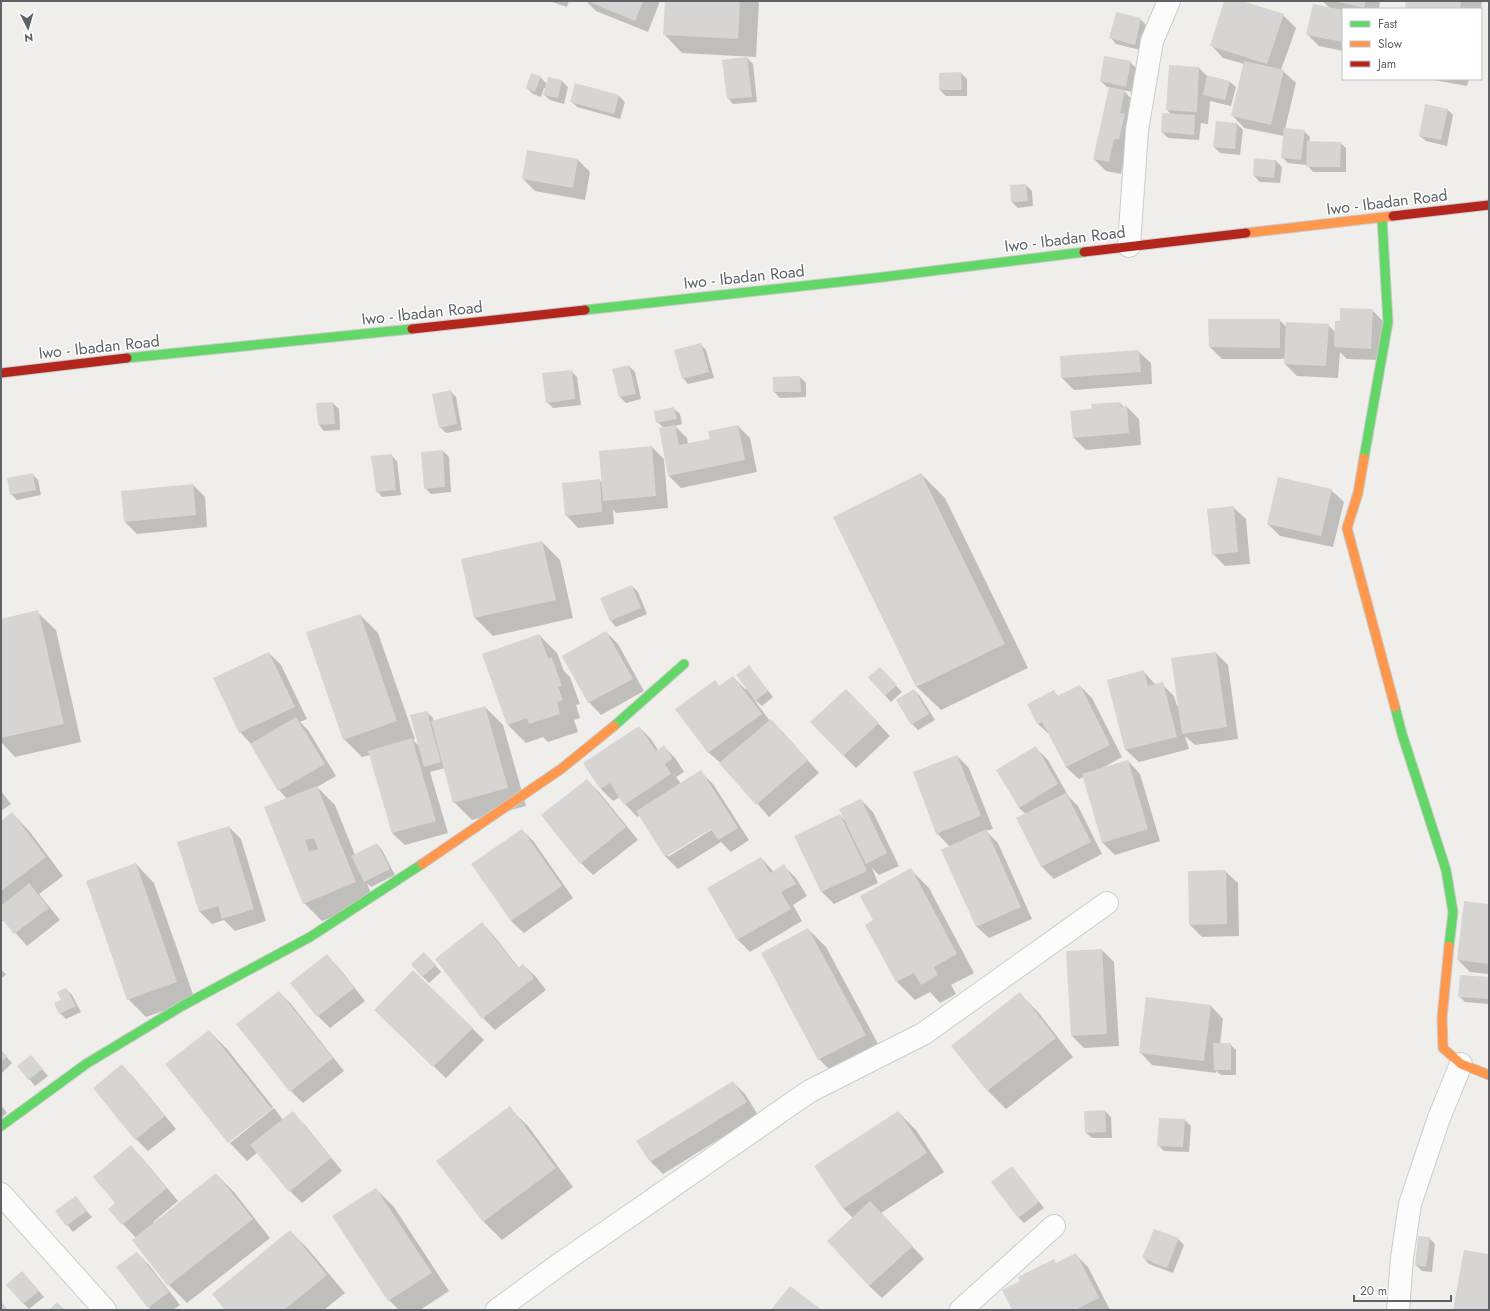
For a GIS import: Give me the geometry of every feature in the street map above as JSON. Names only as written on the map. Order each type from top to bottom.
[{"type":"street","points":[[1129,246],[1139,115],[1152,41],[1169,1]]},
{"type":"street","name":"Iwo - Ibadan Road","points":[[1,373],[103,360],[339,337],[859,280],[1129,246],[1489,205]]},
{"type":"street","points":[[1382,218],[1388,322],[1358,493],[1347,528],[1402,734],[1446,870],[1453,912],[1442,1018],[1443,1048],[1461,1064],[1489,1075]]},
{"type":"street","points":[[1,1126],[86,1064],[182,1006],[310,937],[457,841],[561,769],[627,716],[684,664]]},
{"type":"street","points":[[497,1310],[560,1264],[810,1091],[923,1034],[1107,903]]},
{"type":"street","points":[[1398,1310],[1402,1258],[1410,1204],[1439,1118],[1461,1064]]},
{"type":"street","points":[[1,1194],[105,1310]]},
{"type":"street","points":[[961,1310],[1054,1226]]},
{"type":"building","points":[[587,1],[643,1],[635,21]]},
{"type":"building","points":[[665,1],[740,1],[738,39],[663,35]]},
{"type":"building","points":[[1224,1],[1242,1],[1284,14],[1267,64],[1210,46]]},
{"type":"building","points":[[1335,1],[1366,1],[1364,8]]},
{"type":"building","points":[[1406,1],[1461,1],[1460,8],[1405,8]]},
{"type":"building","points":[[1313,4],[1342,10],[1342,42],[1306,35]]},
{"type":"building","points":[[1116,12],[1141,18],[1135,45],[1109,38]]},
{"type":"building","points":[[1104,56],[1131,61],[1126,87],[1100,81]]},
{"type":"building","points":[[747,57],[752,97],[727,99],[722,60]]},
{"type":"building","points":[[1244,61],[1284,70],[1271,125],[1231,116]]},
{"type":"building","points":[[1169,65],[1199,67],[1197,112],[1166,110]]},
{"type":"building","points":[[961,72],[962,90],[939,90],[939,73]]},
{"type":"building","points":[[531,73],[541,76],[535,92],[526,88]]},
{"type":"building","points":[[1207,75],[1230,81],[1225,100],[1203,95]]},
{"type":"building","points":[[548,77],[562,80],[558,98],[543,95]]},
{"type":"building","points":[[575,83],[619,95],[614,114],[570,102]]},
{"type":"building","points":[[1109,87],[1125,90],[1120,113],[1125,114],[1119,139],[1114,139],[1109,162],[1093,159]]},
{"type":"building","points":[[1425,104],[1448,109],[1441,140],[1419,136]]},
{"type":"building","points":[[1162,113],[1195,115],[1194,135],[1161,132]]},
{"type":"building","points":[[1216,121],[1237,123],[1235,149],[1213,147]]},
{"type":"building","points":[[1284,128],[1305,130],[1301,160],[1281,158]]},
{"type":"building","points":[[1307,141],[1341,142],[1340,167],[1306,167]]},
{"type":"building","points":[[527,150],[578,159],[573,188],[522,179]]},
{"type":"building","points":[[1254,158],[1276,160],[1274,178],[1253,176]]},
{"type":"building","points":[[1026,184],[1028,201],[1011,202],[1010,185]]},
{"type":"building","points":[[1340,308],[1373,309],[1371,349],[1334,347],[1335,321],[1340,321]]},
{"type":"building","points":[[1208,319],[1280,319],[1280,348],[1209,347]]},
{"type":"building","points":[[1286,322],[1329,324],[1326,366],[1284,364]]},
{"type":"building","points":[[701,343],[709,372],[682,379],[674,350]]},
{"type":"building","points":[[1139,350],[1141,372],[1061,378],[1060,356]]},
{"type":"building","points":[[629,365],[636,394],[619,397],[612,369]]},
{"type":"building","points":[[572,370],[575,399],[546,403],[542,373]]},
{"type":"building","points":[[800,376],[801,392],[773,392],[773,377]]},
{"type":"building","points":[[451,390],[457,424],[439,428],[432,394]]},
{"type":"building","points":[[333,402],[335,424],[318,425],[316,403]]},
{"type":"building","points":[[1120,402],[1121,407],[1127,406],[1129,433],[1073,438],[1070,411],[1092,409],[1091,404]]},
{"type":"building","points":[[674,407],[677,419],[656,423],[654,411]]},
{"type":"building","points":[[675,425],[679,445],[710,439],[708,431],[738,425],[745,460],[668,476],[659,428]]},
{"type":"building","points":[[652,446],[656,496],[603,501],[599,451]]},
{"type":"building","points":[[443,450],[445,487],[424,489],[421,452]]},
{"type":"building","points":[[392,454],[396,490],[376,492],[371,456]]},
{"type":"building","points":[[33,473],[36,490],[10,495],[7,478]]},
{"type":"building","points":[[921,473],[1005,644],[916,687],[833,517]]},
{"type":"building","points":[[1278,477],[1332,489],[1321,536],[1267,524]]},
{"type":"building","points":[[600,479],[602,512],[565,516],[562,483]]},
{"type":"building","points":[[193,484],[196,515],[124,522],[121,491]]},
{"type":"building","points":[[1234,506],[1238,552],[1212,555],[1207,509]]},
{"type":"building","points":[[542,541],[556,600],[474,618],[461,559]]},
{"type":"building","points":[[632,585],[641,608],[610,621],[600,598]]},
{"type":"building","points":[[38,610],[64,724],[1,738],[1,619]]},
{"type":"building","points":[[360,614],[397,721],[343,740],[306,632]]},
{"type":"building","points":[[606,631],[633,679],[588,703],[562,656]]},
{"type":"building","points":[[539,634],[548,658],[552,658],[562,686],[558,687],[563,700],[557,702],[560,714],[529,724],[527,718],[507,725],[482,654]]},
{"type":"building","points":[[269,652],[295,707],[239,733],[213,678]]},
{"type":"building","points":[[1216,652],[1227,727],[1182,734],[1171,658]]},
{"type":"building","points":[[749,665],[768,691],[755,701],[736,675]]},
{"type":"building","points":[[880,667],[897,685],[885,696],[868,677]]},
{"type":"building","points":[[1144,670],[1148,686],[1163,682],[1177,737],[1125,750],[1107,680]]},
{"type":"building","points":[[733,676],[762,714],[708,753],[675,709],[715,680],[719,686]]},
{"type":"building","points":[[1080,685],[1110,745],[1066,767],[1042,722],[1037,724],[1027,704],[1054,690],[1057,696]]},
{"type":"building","points":[[846,689],[879,723],[843,756],[810,722]]},
{"type":"building","points":[[914,689],[929,714],[911,725],[896,700]]},
{"type":"building","points":[[485,706],[508,788],[453,803],[431,721]]},
{"type":"building","points":[[427,711],[441,762],[424,767],[410,715]]},
{"type":"building","points":[[296,717],[325,764],[278,791],[250,744]]},
{"type":"building","points":[[771,719],[808,760],[756,805],[719,763]]},
{"type":"building","points":[[639,726],[656,751],[664,745],[672,759],[665,764],[671,774],[624,805],[610,783],[600,789],[583,763]]},
{"type":"building","points":[[412,738],[436,821],[392,833],[368,751]]},
{"type":"building","points":[[1036,746],[1058,784],[1019,808],[996,770]]},
{"type":"building","points":[[957,755],[981,816],[936,834],[913,772]]},
{"type":"building","points":[[1128,760],[1148,829],[1102,843],[1082,774]]},
{"type":"building","points":[[701,770],[738,828],[718,840],[711,829],[665,857],[636,811]]},
{"type":"building","points":[[587,779],[626,827],[580,864],[541,815]]},
{"type":"building","points":[[317,786],[356,882],[303,904],[264,807]],"holes":[[[314,838],[318,849],[309,851],[305,840]]]},
{"type":"building","points":[[1066,793],[1091,842],[1041,867],[1016,818]]},
{"type":"building","points":[[861,799],[887,853],[866,864],[839,809]]},
{"type":"building","points":[[12,812],[46,857],[1,891],[1,821]]},
{"type":"building","points":[[840,814],[867,871],[821,892],[794,836]]},
{"type":"building","points":[[229,826],[254,909],[222,919],[218,906],[199,912],[177,842]]},
{"type":"building","points":[[522,829],[562,886],[511,921],[471,864]]},
{"type":"building","points":[[986,829],[1021,907],[976,927],[941,850]]},
{"type":"building","points":[[377,843],[390,869],[364,882],[351,856]]},
{"type":"building","points":[[761,857],[770,873],[784,864],[796,884],[781,892],[791,909],[737,940],[707,888]]},
{"type":"building","points":[[136,863],[177,982],[127,1000],[86,881]]},
{"type":"building","points":[[911,868],[957,954],[934,967],[938,975],[921,985],[914,973],[896,982],[865,925],[873,920],[860,896]]},
{"type":"building","points":[[1226,870],[1227,924],[1189,925],[1188,871]]},
{"type":"building","points":[[29,883],[49,908],[14,934],[1,918],[1,906]]},
{"type":"building","points":[[1464,901],[1489,904],[1489,964],[1457,960]]},
{"type":"building","points":[[482,922],[518,968],[523,964],[534,978],[482,1019],[435,959]]},
{"type":"building","points":[[808,928],[866,1035],[818,1060],[761,953]]},
{"type":"building","points":[[1102,949],[1107,1034],[1071,1036],[1066,951]]},
{"type":"building","points":[[424,952],[436,965],[422,977],[411,964]]},
{"type":"building","points":[[327,954],[354,988],[317,1017],[290,983]]},
{"type":"building","points":[[413,970],[473,1028],[433,1067],[374,1010]]},
{"type":"building","points":[[1460,975],[1489,977],[1489,999],[1458,997]]},
{"type":"building","points":[[66,988],[76,1006],[59,1014],[54,1003],[61,1000],[57,992]]},
{"type":"building","points":[[279,991],[333,1058],[290,1092],[236,1024]]},
{"type":"building","points":[[1020,992],[1056,1038],[987,1091],[951,1046]]},
{"type":"building","points":[[1146,997],[1211,1005],[1204,1061],[1139,1053]]},
{"type":"building","points":[[209,1030],[272,1109],[228,1143],[165,1064]]},
{"type":"building","points":[[1213,1043],[1231,1043],[1231,1070],[1214,1070]]},
{"type":"building","points":[[1,1050],[7,1056],[1,1062]]},
{"type":"building","points":[[31,1055],[43,1069],[28,1080],[17,1066]]},
{"type":"building","points":[[122,1064],[165,1116],[135,1140],[93,1088]]},
{"type":"building","points":[[733,1081],[747,1102],[650,1162],[636,1141]]},
{"type":"building","points":[[510,1106],[556,1168],[483,1222],[436,1161]]},
{"type":"building","points":[[1105,1110],[1106,1132],[1085,1133],[1084,1111]]},
{"type":"building","points":[[293,1111],[331,1158],[289,1192],[250,1145]]},
{"type":"building","points":[[898,1111],[927,1153],[843,1209],[814,1166]]},
{"type":"building","points":[[1159,1118],[1185,1119],[1183,1147],[1157,1146]]},
{"type":"building","points":[[131,1145],[167,1188],[122,1225],[108,1209],[115,1203],[93,1177]]},
{"type":"building","points":[[1012,1166],[1039,1202],[1018,1218],[991,1182]]},
{"type":"building","points":[[216,1173],[253,1219],[168,1286],[132,1240]]},
{"type":"building","points":[[376,1188],[432,1273],[388,1301],[332,1216]]},
{"type":"building","points":[[76,1196],[87,1211],[66,1226],[55,1211]]},
{"type":"building","points":[[870,1201],[913,1246],[869,1286],[827,1241]]},
{"type":"building","points":[[1154,1229],[1179,1238],[1167,1268],[1142,1258]]},
{"type":"building","points":[[290,1230],[327,1275],[284,1310],[225,1310],[212,1294]]},
{"type":"building","points":[[1418,1236],[1430,1237],[1426,1267],[1415,1265]]},
{"type":"building","points":[[1464,1250],[1489,1254],[1489,1310],[1453,1310]]},
{"type":"building","points":[[137,1252],[169,1292],[148,1308],[116,1267]]},
{"type":"building","points":[[1076,1253],[1099,1298],[1075,1310],[1012,1310],[1002,1290],[1020,1281],[1018,1277],[1054,1259],[1056,1263]]},
{"type":"building","points":[[22,1271],[39,1291],[23,1304],[6,1285]]},
{"type":"building","points":[[790,1286],[822,1310],[771,1310]]},
{"type":"building","points":[[1,1301],[8,1310],[1,1310]]},
{"type":"building","points":[[57,1302],[65,1310],[49,1310]]},
{"type":"traffic: fast","points":[[1364,458],[1388,322],[1382,218]]},
{"type":"traffic: fast","points":[[585,310],[875,278],[1084,252]]},
{"type":"traffic: fast","points":[[127,358],[412,329]]},
{"type":"traffic: fast","points":[[614,726],[684,664]]},
{"type":"traffic: fast","points":[[1395,707],[1402,734],[1446,870],[1453,912],[1449,946]]},
{"type":"traffic: fast","points":[[1,1126],[86,1064],[182,1006],[310,937],[422,864]]},
{"type":"traffic: slow","points":[[1246,233],[1393,216]]},
{"type":"traffic: slow","points":[[1364,458],[1358,493],[1347,528],[1395,707]]},
{"type":"traffic: slow","points":[[422,864],[561,769],[614,726]]},
{"type":"traffic: slow","points":[[1449,946],[1442,1018],[1443,1048],[1461,1064],[1489,1075]]},
{"type":"traffic: jam","points":[[1393,216],[1489,205]]},
{"type":"traffic: jam","points":[[1084,252],[1246,233]]},
{"type":"traffic: jam","points":[[412,329],[585,310]]},
{"type":"traffic: jam","points":[[1,373],[127,358]]}]
